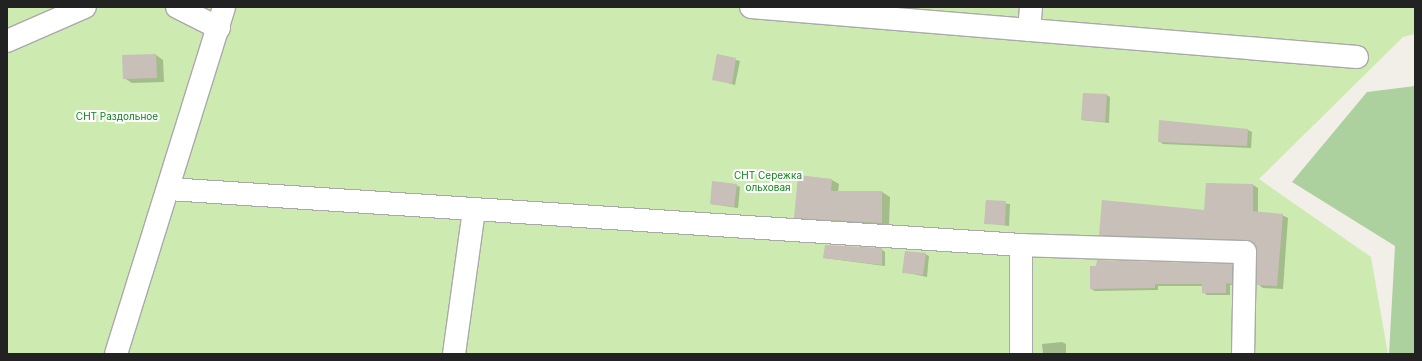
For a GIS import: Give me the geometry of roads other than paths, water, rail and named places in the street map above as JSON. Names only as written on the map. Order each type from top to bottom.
[{"type":"lane","points":[[7,41],[85,7]]},
{"type":"lane","points":[[177,7],[219,28]]},
{"type":"lane","points":[[116,354],[169,189],[219,28],[224,7]]},
{"type":"lane","points":[[751,7],[1357,57]]},
{"type":"lane","points":[[1029,30],[1031,7]]},
{"type":"lane","points":[[169,189],[1021,245],[1245,252],[1243,354]]},
{"type":"lane","points":[[454,354],[474,209]]},
{"type":"lane","points":[[1021,245],[1021,354]]},
{"type":"park label","name":"СНТ Раздольное","points":[[117,117]]},
{"type":"park label","name":"СНТ Сережка ольховая","points":[[768,180]]}]
